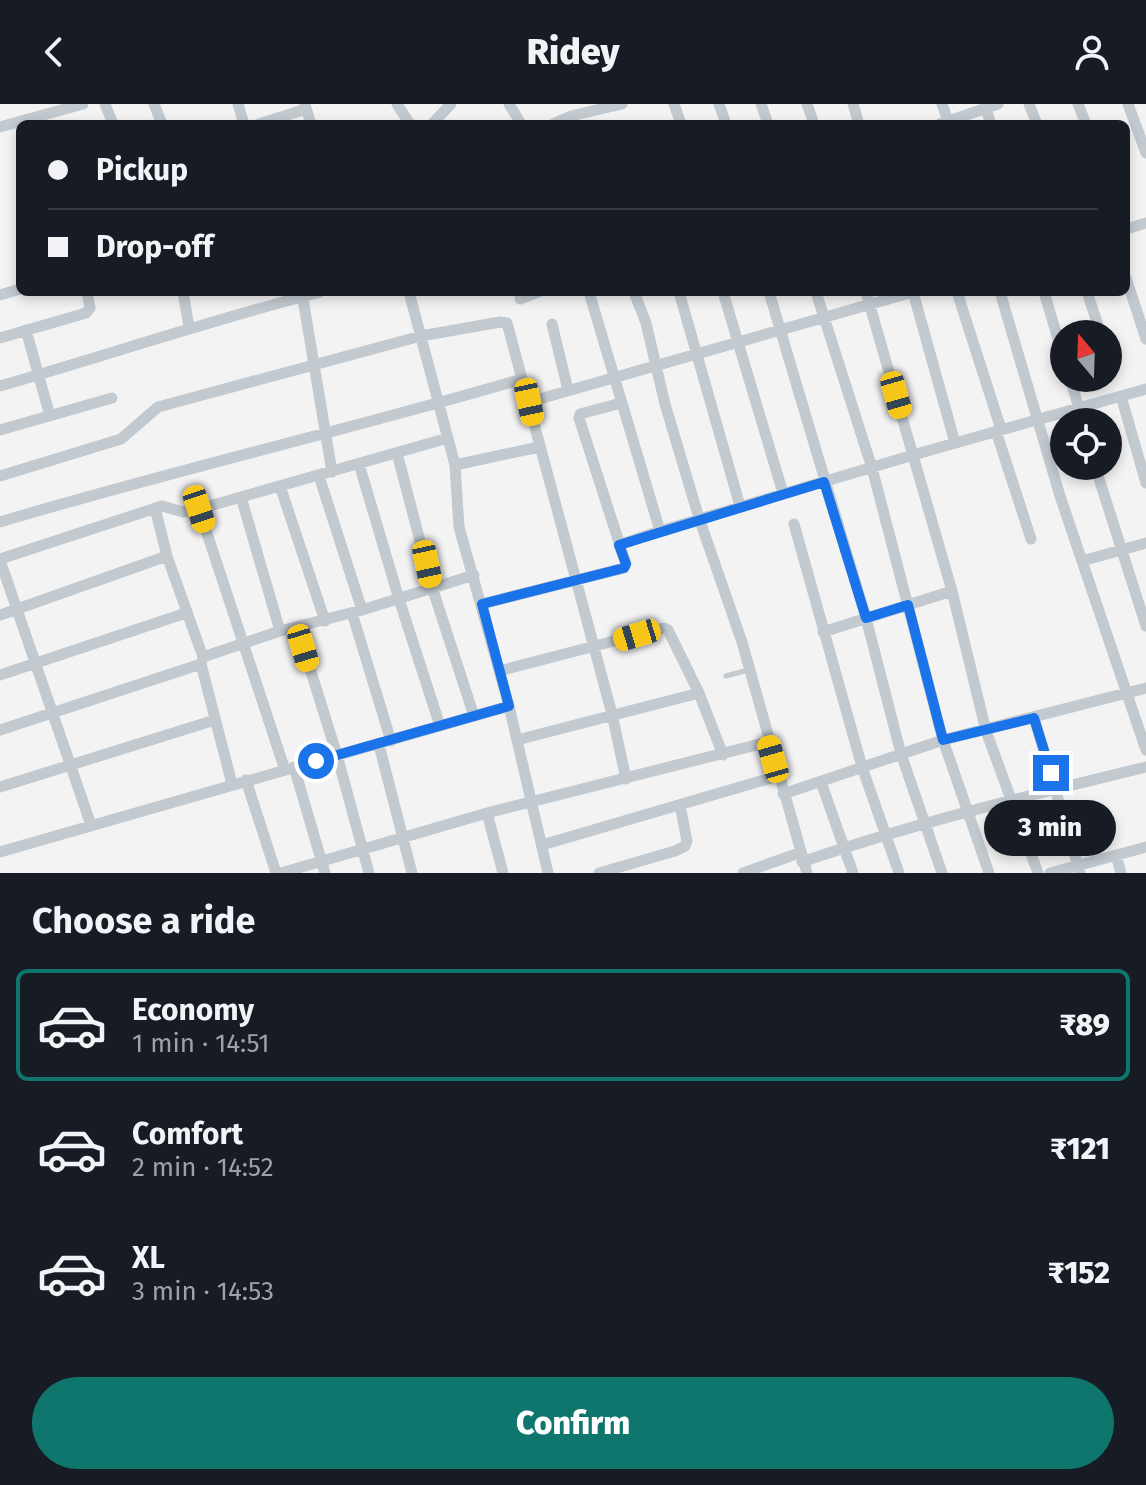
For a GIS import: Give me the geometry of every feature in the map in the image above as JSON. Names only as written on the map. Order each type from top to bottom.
[{"type":"street","points":[[25,120],[83,104]]},
{"type":"street","points":[[436,120],[451,104]]},
{"type":"street","points":[[562,120],[622,104]]},
{"type":"street","points":[[955,120],[998,104]]},
{"type":"street","points":[[1128,104],[1146,153]]},
{"type":"street","points":[[269,120],[305,106]]},
{"type":"street","points":[[986,109],[990,120]]},
{"type":"street","points":[[1130,290],[1146,339]]},
{"type":"street","points":[[0,338],[86,313],[90,308],[88,296]]},
{"type":"street","points":[[184,296],[189,327]]},
{"type":"street","points":[[0,386],[295,296]]},
{"type":"street","points":[[302,296],[332,472]]},
{"type":"street","points":[[410,296],[455,465],[459,527],[509,706],[548,873]]},
{"type":"street","points":[[520,299],[528,296]]},
{"type":"street","points":[[590,296],[660,531]]},
{"type":"street","points":[[636,296],[646,323],[655,367],[699,518],[749,670],[803,863]]},
{"type":"street","points":[[680,296],[740,506]]},
{"type":"street","points":[[724,296],[783,493]]},
{"type":"street","points":[[770,296],[866,618],[901,754],[942,873]]},
{"type":"street","points":[[817,296],[872,468],[943,740],[989,873]]},
{"type":"street","points":[[867,296],[952,591],[986,731],[1038,873]]},
{"type":"street","points":[[529,402],[900,296]]},
{"type":"street","points":[[914,296],[955,443]]},
{"type":"street","points":[[958,296],[1031,539]]},
{"type":"street","points":[[1001,296],[1060,496],[1146,750]]},
{"type":"street","points":[[1045,296],[1052,320]]},
{"type":"street","points":[[1088,296],[1096,320]]},
{"type":"street","points":[[0,476],[113,442],[129,433],[158,407],[421,336],[507,323],[612,714],[626,779]]},
{"type":"street","points":[[552,324],[568,390]]},
{"type":"street","points":[[26,330],[50,416]]},
{"type":"street","points":[[0,522],[132,482],[327,433],[522,379]]},
{"type":"street","points":[[1074,392],[1079,408],[1146,389]]},
{"type":"street","points":[[1121,396],[1146,483]]},
{"type":"street","points":[[0,430],[112,398]]},
{"type":"street","points":[[482,604],[624,568],[626,564],[579,418],[580,414],[621,403]]},
{"type":"street","points":[[619,545],[699,518],[1050,415]]},
{"type":"street","points":[[91,825],[0,560],[155,508],[169,506],[183,512],[199,509],[448,438]]},
{"type":"street","points":[[455,465],[539,447]]},
{"type":"street","points":[[397,453],[432,587],[474,716]]},
{"type":"street","points":[[359,464],[440,726]]},
{"type":"street","points":[[319,476],[357,612],[412,873]]},
{"type":"street","points":[[1100,480],[1146,626]]},
{"type":"street","points":[[280,486],[325,621]]},
{"type":"street","points":[[241,497],[280,631]]},
{"type":"street","points":[[155,508],[167,556],[202,660],[232,784]]},
{"type":"street","points":[[199,509],[242,643],[323,867]]},
{"type":"street","points":[[794,524],[862,767],[899,873]]},
{"type":"street","points":[[1082,561],[1146,543]]},
{"type":"street","points":[[0,615],[167,556]]},
{"type":"street","points":[[0,730],[202,660],[242,643],[357,612],[474,575]]},
{"type":"street","points":[[823,632],[952,591]]},
{"type":"street","points":[[0,675],[186,613]]},
{"type":"street","points":[[297,627],[337,755],[369,873]]},
{"type":"street","points":[[499,671],[664,628],[668,630],[699,693],[723,755]]},
{"type":"street","points":[[783,794],[943,740],[1146,688]]},
{"type":"street","points":[[517,740],[699,693]]},
{"type":"street","points":[[0,852],[509,706]]},
{"type":"street","points":[[1034,718],[1079,869]]},
{"type":"street","points":[[0,787],[215,720]]},
{"type":"street","points":[[246,780],[278,873],[323,867],[362,849],[403,836],[768,742]]},
{"type":"street","points":[[743,873],[803,863],[886,834],[1010,799],[1146,767]]},
{"type":"street","points":[[542,845],[778,776]]},
{"type":"street","points":[[821,782],[853,873]]},
{"type":"street","points":[[599,873],[685,846],[687,841],[680,805]]},
{"type":"street","points":[[487,813],[503,873]]},
{"type":"street","points":[[1050,873],[1079,869],[1146,847]]},
{"type":"street","points":[[1116,855],[1121,873]]},
{"type":"lane","points":[[726,676],[749,670]]},
{"type":"route","points":[[316,761],[509,706],[482,604],[624,568],[626,564],[619,545],[679,524],[824,482],[866,618],[908,605],[943,740],[1034,718],[1051,773]]}]
